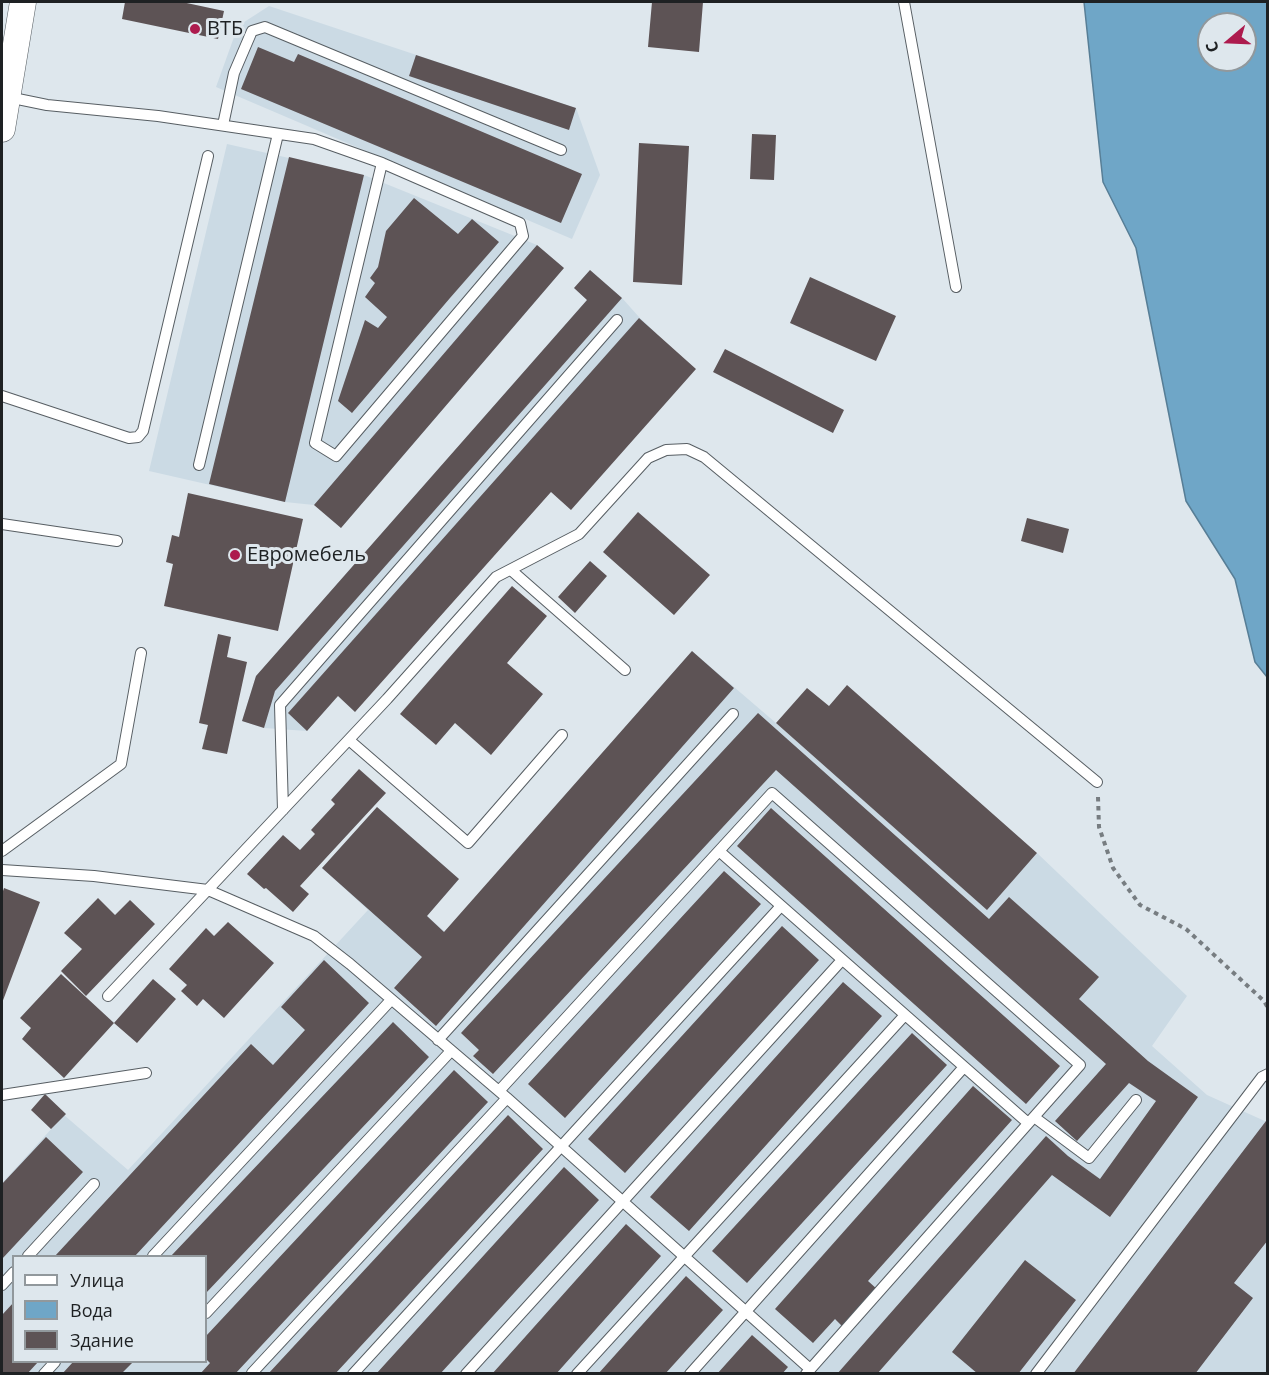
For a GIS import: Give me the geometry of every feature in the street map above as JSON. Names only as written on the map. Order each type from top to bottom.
[{"type":"street","points":[[2,129],[23,2]]},
{"type":"lane","points":[[904,2],[956,288]]},
{"type":"lane","points":[[223,125],[234,73],[252,32],[266,27],[561,150]]},
{"type":"lane","points":[[7,96],[47,105],[158,116],[315,139],[382,163],[520,223],[523,237],[336,456],[315,443],[382,163]]},
{"type":"lane","points":[[199,465],[278,134]]},
{"type":"lane","points":[[2,396],[129,438],[138,437],[143,431],[208,156]]},
{"type":"lane","points":[[283,810],[280,705],[617,320]]},
{"type":"lane","points":[[108,996],[349,740],[496,577],[579,534],[648,458],[666,450],[687,449],[704,458],[1097,782]]},
{"type":"lane","points":[[2,524],[117,541]]},
{"type":"lane","points":[[511,570],[625,670]]},
{"type":"lane","points":[[2,851],[120,764],[141,652]]},
{"type":"lane","points":[[438,1040],[733,714]]},
{"type":"lane","points":[[349,740],[468,843],[562,735]]},
{"type":"lane","points":[[2,870],[94,876],[208,890],[314,936],[503,1095],[746,1312],[808,1371],[1080,1065],[772,793],[503,1095],[252,1373]]},
{"type":"lane","points":[[719,851],[964,1067],[1031,1120],[1089,1158],[1136,1100]]},
{"type":"lane","points":[[353,1374],[782,906]]},
{"type":"lane","points":[[466,1374],[842,960]]},
{"type":"lane","points":[[155,1255],[391,1000]]},
{"type":"lane","points":[[577,1374],[905,1015]]},
{"type":"lane","points":[[207,1311],[451,1051]]},
{"type":"lane","points":[[690,1374],[964,1067]]},
{"type":"lane","points":[[2,1095],[146,1073]]},
{"type":"lane","points":[[1036,1374],[1255,1086],[1262,1077],[1268,1074]]},
{"type":"lane","points":[[30,1255],[94,1184]]},
{"type":"path","points":[[1097,782],[1099,827],[1113,868],[1140,905],[1185,929],[1264,1001],[1268,1008]]},
{"type":"shaded area","points":[[269,6],[576,108],[600,175],[572,239],[216,87],[238,26]]},
{"type":"shaded area","points":[[227,144],[364,175],[537,245],[564,268],[341,528],[314,505],[285,502],[149,471]]},
{"type":"shaded area","points":[[590,270],[622,298],[656,333],[531,474],[355,712],[338,696],[307,731],[264,728],[242,721],[256,676],[587,300],[574,288]]},
{"type":"shaded area","points":[[692,651],[987,909],[1037,853],[1187,996],[1152,1046],[1207,1095],[1267,1122],[1267,1373],[2,1373],[2,1183],[64,1115],[128,1170],[368,910],[322,868],[377,807],[459,879],[427,916],[445,932]]},
{"type":"water","points":[[1084,2],[1267,2],[1267,677],[1255,662],[1235,579],[1186,501],[1136,248],[1103,182]]},
{"type":"building","name":"ВТБ","points":[[125,2],[182,2],[224,11],[218,39],[122,19]]},
{"type":"building","points":[[652,2],[703,2],[699,52],[648,47]]},
{"type":"building","points":[[258,47],[294,62],[298,54],[582,174],[561,223],[241,89]]},
{"type":"building","points":[[416,55],[576,108],[569,130],[409,76]]},
{"type":"building","points":[[752,134],[776,135],[774,180],[750,179]]},
{"type":"building","points":[[639,143],[689,146],[682,285],[633,282]]},
{"type":"building","points":[[289,157],[364,175],[285,502],[209,484]]},
{"type":"building","points":[[414,198],[458,234],[472,219],[499,242],[352,413],[338,401],[365,320],[378,328],[387,317],[365,297],[375,283],[370,278],[378,267],[386,231]]},
{"type":"building","points":[[537,245],[564,268],[341,528],[314,505]]},
{"type":"building","points":[[590,270],[622,298],[275,691],[264,728],[242,721],[256,676],[587,300],[574,288]]},
{"type":"building","points":[[810,277],[896,316],[876,361],[790,323]]},
{"type":"building","points":[[639,318],[696,369],[571,510],[551,492],[355,712],[338,696],[307,731],[288,713]]},
{"type":"building","points":[[725,349],[844,410],[833,433],[713,372]]},
{"type":"building","points":[[188,493],[303,519],[278,631],[164,606],[173,564],[166,562],[172,535],[179,537]]},
{"type":"building","points":[[638,512],[710,575],[674,615],[603,552]]},
{"type":"building","points":[[1027,518],[1069,529],[1063,553],[1021,541]]},
{"type":"building","points":[[590,561],[607,576],[575,613],[558,597]]},
{"type":"building","points":[[512,586],[547,616],[507,663],[543,694],[491,755],[455,723],[436,745],[400,714]]},
{"type":"building","points":[[218,634],[231,637],[227,657],[247,662],[227,754],[202,749],[208,725],[199,723]]},
{"type":"building","points":[[692,651],[734,688],[436,1026],[394,988],[422,957],[322,868],[377,807],[459,879],[427,916],[444,932]]},
{"type":"building","points":[[847,685],[1037,853],[987,910],[776,723],[807,688],[829,706]]},
{"type":"building","points":[[758,713],[989,919],[1009,897],[1099,977],[1079,999],[1148,1061],[1198,1097],[1110,1217],[1052,1175],[877,1374],[837,1374],[1046,1136],[1068,1156],[1100,1179],[1156,1101],[1129,1083],[1077,1141],[1055,1121],[1106,1064],[776,770],[493,1074],[473,1056],[479,1050],[461,1033]]},
{"type":"building","points":[[359,769],[386,793],[300,886],[309,894],[293,912],[247,874],[283,835],[300,850],[315,834],[311,830],[335,804],[331,800]]},
{"type":"building","points":[[771,808],[1060,1066],[1026,1104],[737,846]]},
{"type":"building","points":[[724,871],[761,904],[565,1118],[528,1084]]},
{"type":"building","points":[[4,888],[40,902],[2,1003],[2,894]]},
{"type":"building","points":[[98,898],[115,915],[130,900],[155,924],[86,996],[61,971],[82,949],[64,933]]},
{"type":"building","points":[[228,922],[274,963],[224,1018],[203,999],[197,1006],[181,991],[187,985],[169,969],[206,928],[214,936]]},
{"type":"building","points":[[782,926],[819,960],[625,1173],[588,1139]]},
{"type":"building","points":[[324,960],[369,1003],[136,1255],[56,1255],[251,1044],[273,1065],[305,1030],[281,1007]]},
{"type":"building","points":[[61,974],[114,1023],[64,1078],[22,1039],[31,1028],[20,1018]]},
{"type":"building","points":[[153,979],[176,999],[137,1043],[114,1023]]},
{"type":"building","points":[[843,982],[882,1016],[689,1231],[650,1197]]},
{"type":"building","points":[[393,1022],[429,1057],[207,1292],[207,1255],[172,1255]]},
{"type":"building","points":[[912,1033],[947,1065],[747,1283],[712,1251]]},
{"type":"building","points":[[454,1070],[488,1102],[235,1374],[200,1374],[210,1363],[207,1360],[207,1335]]},
{"type":"building","points":[[973,1086],[1012,1120],[868,1281],[878,1290],[844,1328],[835,1319],[813,1343],[775,1309]]},
{"type":"building","points":[[45,1094],[66,1114],[51,1129],[31,1110]]},
{"type":"building","points":[[508,1115],[543,1149],[335,1374],[268,1374]]},
{"type":"building","points":[[1266,1121],[1268,1122],[1268,1240],[1234,1283],[1253,1298],[1195,1374],[1073,1374]]},
{"type":"building","points":[[46,1137],[83,1172],[2,1259],[2,1184]]},
{"type":"building","points":[[564,1167],[599,1200],[440,1374],[376,1374]]},
{"type":"building","points":[[626,1224],[661,1256],[556,1374],[492,1374]]},
{"type":"building","points":[[1025,1260],[1076,1300],[1018,1374],[978,1374],[952,1352]]},
{"type":"building","points":[[686,1276],[723,1310],[665,1374],[598,1374]]},
{"type":"building","points":[[12,1304],[12,1363],[37,1363],[27,1374],[2,1374],[2,1315]]},
{"type":"building","points":[[752,1335],[788,1367],[782,1374],[717,1374]]},
{"type":"building","points":[[72,1363],[132,1363],[121,1374],[62,1374]]},
{"type":"place","name":"ВТБ","points":[[195,29]]},
{"type":"place","name":"Евромебель","points":[[235,555]]}]
